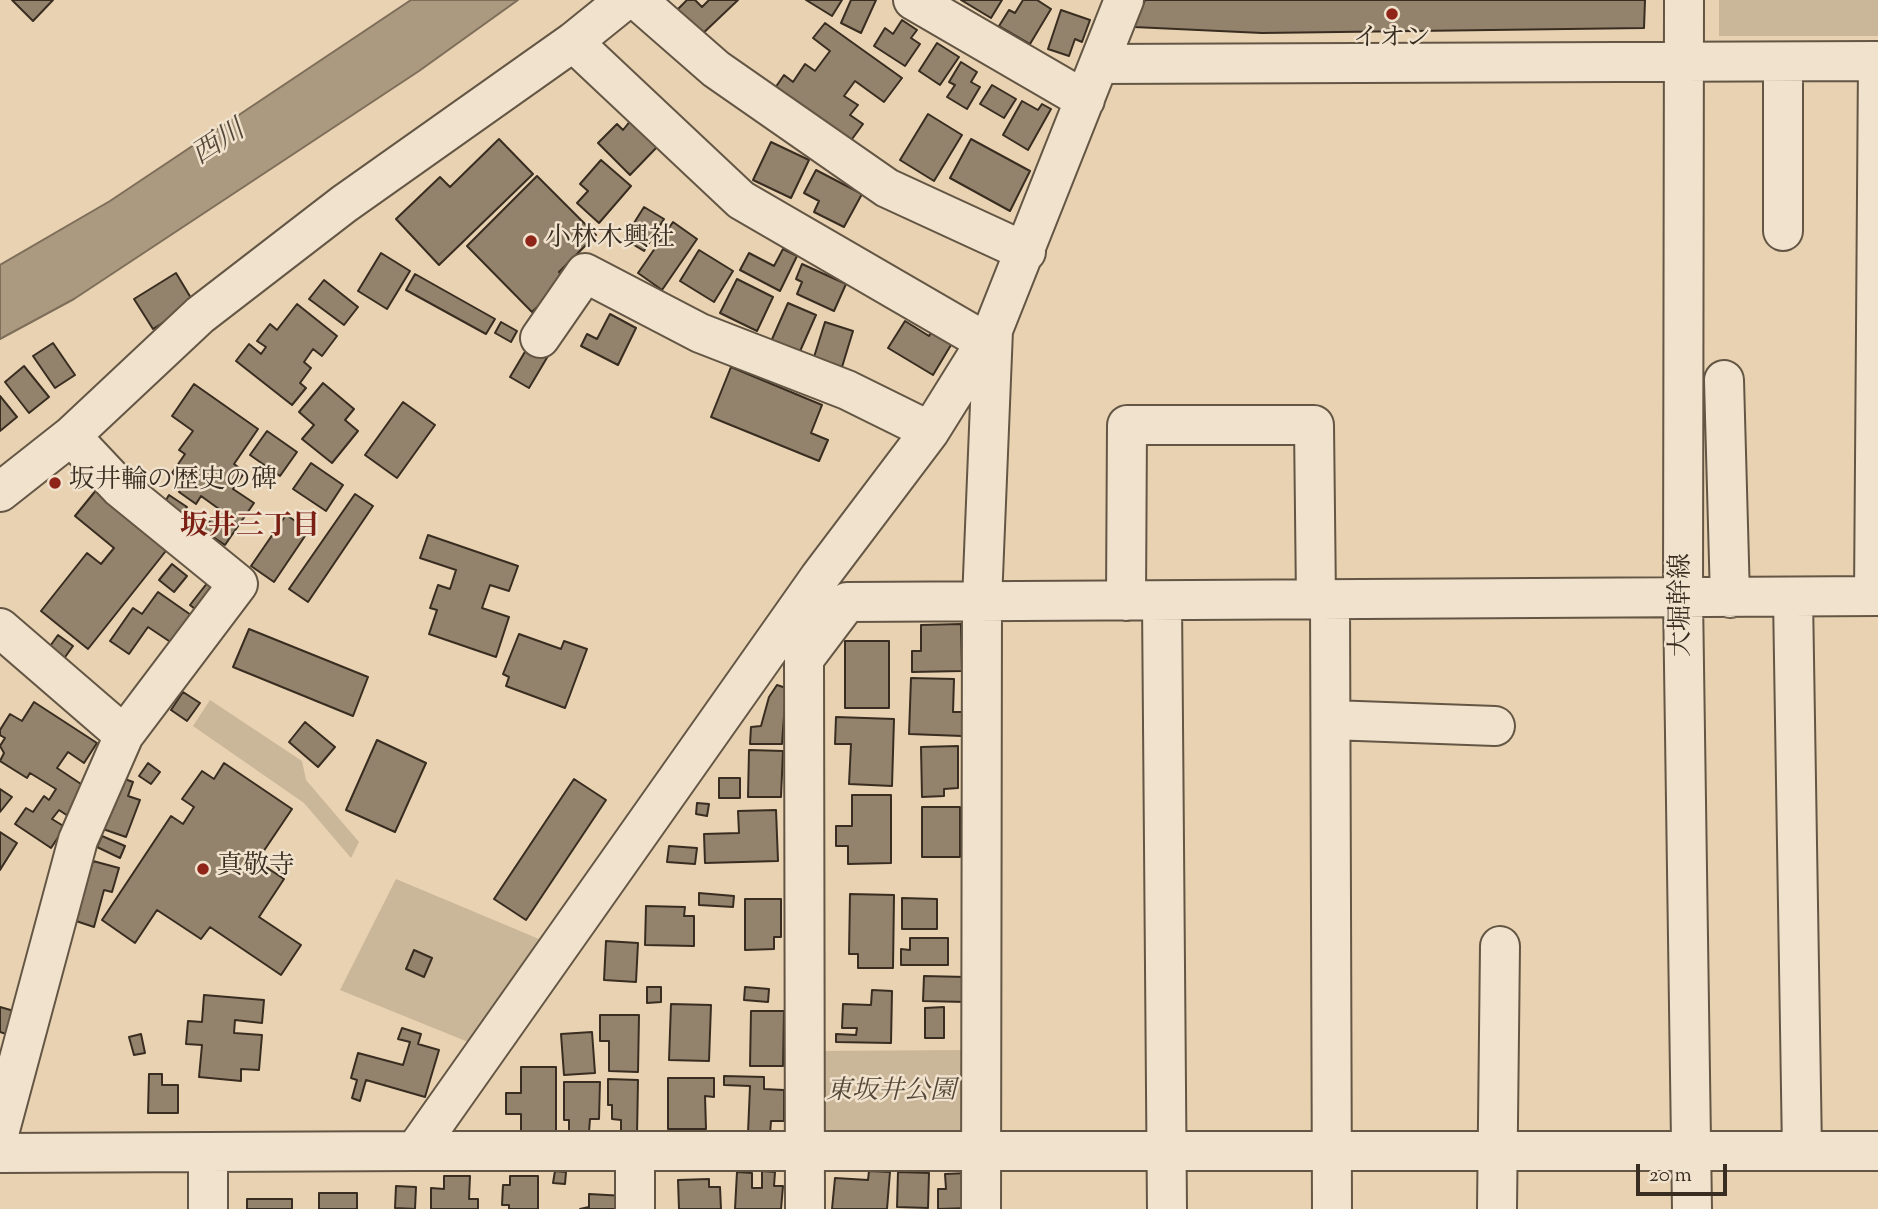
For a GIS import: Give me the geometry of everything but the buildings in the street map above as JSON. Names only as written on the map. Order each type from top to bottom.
[{"type":"street","points":[[0,492],[71,436],[200,315],[344,204],[573,42],[625,0]]},
{"type":"street","points":[[637,0],[716,69],[887,188],[1026,252]]},
{"type":"street","points":[[913,0],[1085,100]]},
{"type":"street","points":[[415,1152],[833,590],[989,336],[1026,252],[1124,0]]},
{"type":"street","name":"大堀幹線","points":[[1684,0],[1683,598],[1692,1209]]},
{"type":"street","points":[[573,42],[741,200],[989,336]]},
{"type":"street","points":[[833,590],[982,601],[1876,596],[1878,61],[1099,64]]},
{"type":"street","points":[[1783,62],[1783,231]]},
{"type":"street","points":[[540,338],[585,273],[700,333],[847,390],[930,431]]},
{"type":"street","points":[[981,1209],[982,601],[989,336]]},
{"type":"street","points":[[1724,380],[1730,598]]},
{"type":"street","points":[[1167,1209],[1167,1152],[1144,601],[1127,425],[1314,425],[1331,720],[1332,1209]]},
{"type":"street","points":[[0,1130],[78,840],[124,735],[238,584],[120,488],[71,436]]},
{"type":"street","points":[[805,1209],[804,659],[833,590]]},
{"type":"street","points":[[1793,597],[1802,1151]]},
{"type":"street","points":[[0,628],[124,735]]},
{"type":"street","points":[[1331,720],[1495,726]]},
{"type":"street","points":[[1497,1209],[1500,946]]},
{"type":"street","points":[[635,1151],[635,1209]]},
{"type":"street","points":[[0,1153],[1878,1151]]},
{"type":"street","points":[[208,1154],[208,1209]]},
{"type":"green space","points":[[1719,0],[1878,0],[1878,36],[1719,36]]},
{"type":"green space","points":[[210,700],[302,761],[306,780],[359,842],[351,858],[304,803],[193,726]]},
{"type":"green space","points":[[396,879],[539,939],[478,1046],[340,990]]},
{"type":"green space","name":"東坂井公園","points":[[970,1050],[969,1126],[956,1138],[827,1136],[812,1125],[816,1051]]},
{"type":"water","name":"西川","points":[[411,0],[518,0],[419,71],[74,299],[0,339],[0,265],[110,201]]},
{"type":"place","name":"イオン","points":[[1392,14]]},
{"type":"place","name":"小林木興社","points":[[531,241]]},
{"type":"place","name":"坂井輪の歴史の碑","points":[[55,483]]},
{"type":"place","name":"真敬寺","points":[[203,869]]},
{"type":"district","name":"坂井三丁目","points":[[250,529]]}]
